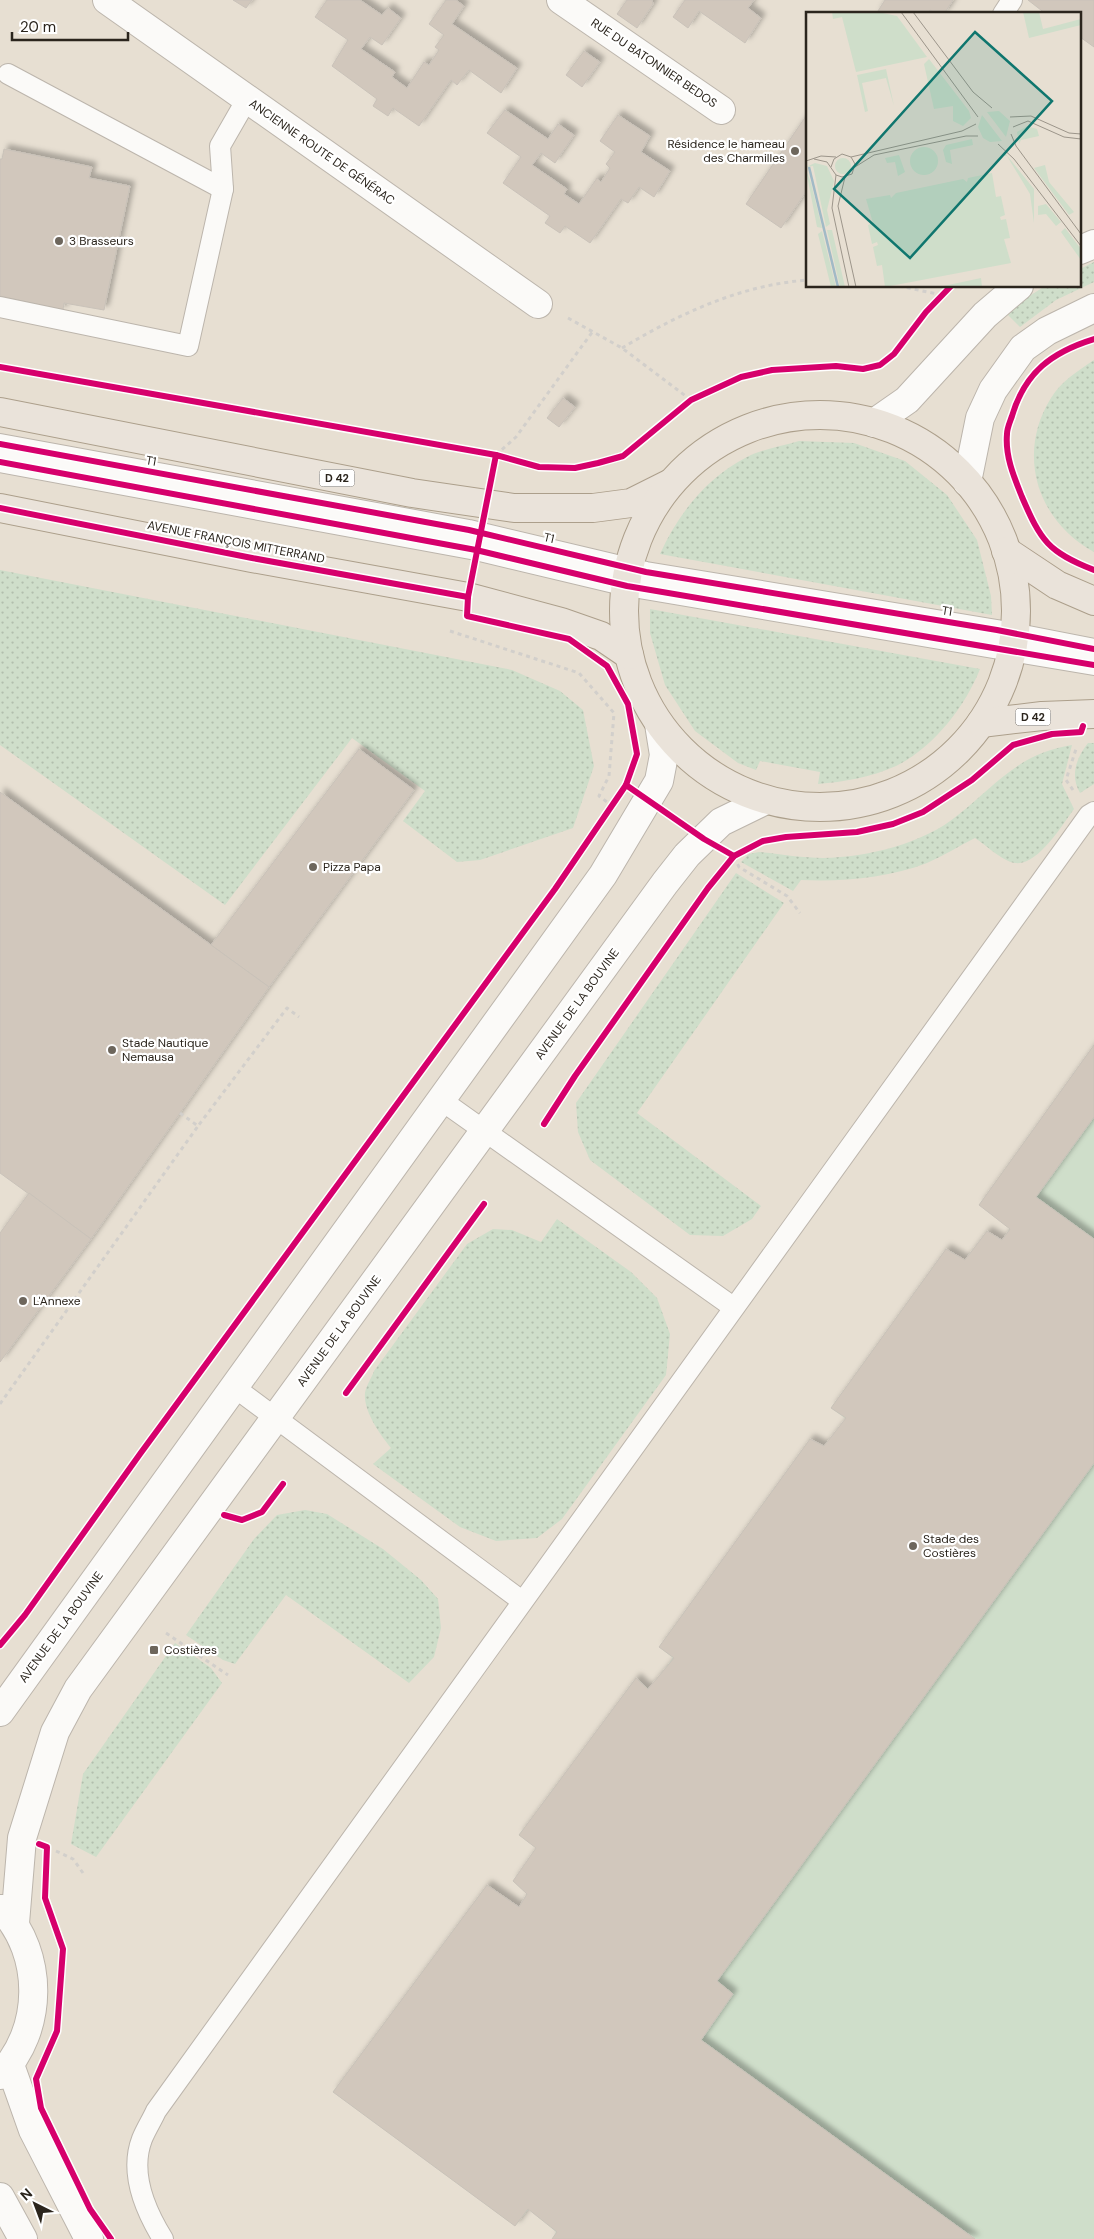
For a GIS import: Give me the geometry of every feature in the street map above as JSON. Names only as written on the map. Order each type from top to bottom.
[{"type":"main road","name":"D 42","points":[[0,412],[412,493],[514,508],[593,508],[631,503],[673,482]]},
{"type":"main road","points":[[814,416],[843,416],[874,422],[912,438],[934,451],[967,482],[991,514],[1006,551],[1018,608],[1016,643],[1002,683],[980,723],[964,744],[932,772],[918,781],[873,800],[848,805],[810,807],[766,800],[730,786],[692,761],[659,724],[642,696],[628,655],[624,609],[631,556],[643,526],[656,502],[673,482],[707,451],[736,434],[762,424],[814,416]]},
{"type":"main road","name":"AVENUE FRANÇOIS MITTERRAND","points":[[0,508],[262,560],[468,597],[561,622],[600,636],[628,655]]},
{"type":"main road","points":[[1006,551],[1057,585],[1094,601]]},
{"type":"main road","name":"D 42","points":[[980,723],[1042,716],[1094,714]]},
{"type":"street","name":"ANCIENNE ROUTE DE GÉNÉRAC","points":[[107,0],[538,304]]},
{"type":"street","name":"RUE DU BATONNIER BEDOS","points":[[561,0],[722,110]]},
{"type":"street","points":[[1082,249],[1094,244]]},
{"type":"street","points":[[874,422],[907,400],[985,315],[1017,288]]},
{"type":"street","points":[[967,482],[980,418],[993,390],[1023,348],[1048,331],[1094,308]]},
{"type":"street","name":"AVENUE DE LA BOUVINE","points":[[0,1712],[603,875],[659,781],[664,755],[659,724]]},
{"type":"street","name":"AVENUE DE LA BOUVINE","points":[[7,1915],[22,1838],[55,1732],[78,1689],[665,883],[721,822],[766,800]]},
{"type":"street","points":[[7,1915],[30,1957],[35,1994],[28,2031],[5,2070],[33,2130],[90,2239]]},
{"type":"street","points":[[0,2197],[23,2239]]},
{"type":"lane","points":[[1004,12],[1012,0]]},
{"type":"lane","points":[[8,74],[222,189]]},
{"type":"lane","points":[[0,307],[188,346],[222,189],[220,146],[247,99]]},
{"type":"lane","name":"T1","points":[[0,444],[469,530],[628,578]]},
{"type":"lane","name":"T1","points":[[0,462],[628,578],[1016,643],[1094,649]]},
{"type":"lane","name":"T1","points":[[1016,643],[1094,665]]},
{"type":"lane","points":[[163,2239],[152,2222],[142,2195],[137,2171],[142,2140],[156,2111],[733,1307],[1091,814]]},
{"type":"lane","points":[[441,1100],[733,1307]]},
{"type":"lane","points":[[234,1386],[522,1601]]},
{"type":"path","points":[[622,348],[667,322],[712,302],[771,284],[806,280]]},
{"type":"path","points":[[912,288],[944,293]]},
{"type":"path","points":[[936,301],[944,293]]},
{"type":"path","points":[[538,304],[593,330],[622,348],[691,400]]},
{"type":"path","points":[[487,504],[496,455],[516,438],[593,330]]},
{"type":"path","points":[[684,406],[699,396]]},
{"type":"path","points":[[487,454],[505,457]]},
{"type":"path","points":[[450,622],[450,631],[579,674],[614,713],[609,776],[599,796],[612,805]]},
{"type":"path","points":[[1079,740],[1066,780],[1091,814]]},
{"type":"path","points":[[607,813],[626,785],[648,800]]},
{"type":"path","points":[[704,839],[734,856],[739,867],[787,896],[800,913]]},
{"type":"path","points":[[728,863],[741,852]]},
{"type":"path","points":[[0,1404],[198,1126],[288,1008],[300,1016]]},
{"type":"path","points":[[180,1113],[198,1126]]},
{"type":"path","points":[[166,1633],[228,1675]]},
{"type":"path","points":[[47,1847],[73,1859],[83,1873]]},
{"type":"green space","points":[[1094,262],[1094,282],[1082,288],[1082,268]]},
{"type":"green space","points":[[1042,288],[1081,288],[1056,300],[1020,327],[1008,315],[1025,299]]},
{"type":"green space","points":[[1094,360],[1094,552],[1074,539],[1058,523],[1046,504],[1038,484],[1034,463],[1035,441],[1040,419],[1051,398],[1065,381]]},
{"type":"green space","points":[[799,441],[854,443],[905,461],[947,495],[977,540],[991,596],[992,615],[660,554],[685,511],[695,498],[719,475],[753,454]]},
{"type":"green space","points":[[0,570],[512,670],[560,691],[583,710],[594,766],[573,828],[480,860],[457,862],[403,821],[425,791],[352,738],[225,905],[0,745]]},
{"type":"green space","points":[[650,609],[980,669],[957,712],[923,749],[887,770],[867,776],[818,784],[820,772],[760,761],[756,770],[738,763],[695,731],[665,685],[650,633]]},
{"type":"green space","points":[[1088,743],[1094,743],[1094,784],[1080,793],[1075,780],[1076,767],[1080,755]]},
{"type":"green space","points":[[1072,745],[1062,784],[1074,809],[1049,843],[1032,858],[1024,862],[1010,862],[975,838],[927,863],[912,868],[865,878],[801,880],[793,891],[741,862],[749,854],[759,852],[823,858],[840,857],[876,852],[912,841],[944,825],[997,781],[1023,763],[1053,749]]},
{"type":"green space","points":[[736,873],[784,903],[637,1113],[761,1206],[752,1219],[723,1236],[690,1235],[590,1160],[578,1132],[576,1103]]},
{"type":"green space","name":"Stade des Costières","points":[[1094,1045],[1094,2239],[552,2239],[556,2232],[529,2209],[515,2226],[333,2092],[487,1885],[519,1907],[527,1894],[513,1881],[536,1848],[519,1835],[636,1678],[649,1689],[673,1658],[659,1647],[810,1439],[824,1446],[846,1419],[831,1408],[946,1249],[965,1260],[987,1231],[1002,1240],[1010,1228],[979,1205]]},
{"type":"green space","points":[[557,1219],[631,1272],[657,1298],[670,1334],[666,1375],[562,1519],[537,1538],[496,1541],[460,1527],[373,1464],[391,1448],[370,1415],[365,1400],[365,1393],[374,1371],[467,1244],[493,1229],[512,1230],[541,1242]]},
{"type":"green space","points":[[305,1510],[327,1514],[383,1549],[421,1580],[438,1599],[441,1628],[434,1657],[409,1683],[286,1595],[235,1664],[223,1660],[186,1635],[254,1539],[277,1515]]},
{"type":"green space","points":[[175,1643],[211,1668],[222,1683],[96,1857],[71,1844],[83,1774]]},
{"type":"building","points":[[233,0],[252,0],[246,8]]},
{"type":"building","points":[[327,0],[360,0],[382,15],[388,8],[401,18],[382,45],[370,37],[361,49],[395,72],[392,77],[407,88],[424,62],[429,65],[439,50],[435,47],[444,35],[429,24],[446,0],[456,0],[464,6],[452,24],[517,68],[501,93],[469,70],[457,85],[451,80],[419,126],[393,108],[388,116],[373,106],[377,99],[332,66],[348,40],[315,17]]},
{"type":"building","points":[[627,0],[652,0],[653,4],[637,28],[617,14]]},
{"type":"building","points":[[685,0],[754,0],[748,8],[761,18],[745,43],[699,11],[688,28],[673,17]]},
{"type":"building","points":[[885,0],[953,0],[945,12],[933,12],[930,10],[928,12],[877,12]]},
{"type":"building","points":[[1028,0],[1094,0],[1094,47],[1082,38],[1082,12],[1043,12]]},
{"type":"building","points":[[584,51],[600,62],[582,87],[566,75]]},
{"type":"building","points":[[505,110],[548,139],[558,124],[574,135],[555,163],[541,153],[532,165],[567,189],[564,194],[579,204],[597,178],[601,182],[610,168],[606,164],[615,152],[600,141],[618,115],[650,136],[641,152],[670,171],[654,197],[639,187],[628,203],[621,199],[590,243],[565,226],[560,233],[545,223],[550,216],[503,183],[521,157],[487,133]]},
{"type":"building","name":"Résidence le hameau des Charmilles","points":[[806,116],[806,192],[781,228],[746,204]]},
{"type":"building","name":"3 Brasseurs","points":[[4,149],[92,167],[89,178],[130,186],[104,310],[64,303],[63,310],[0,296],[0,159],[2,159]]},
{"type":"building","points":[[563,398],[575,407],[559,427],[547,418]]},
{"type":"building","name":"Pizza Papa","points":[[359,749],[414,790],[269,987],[211,945]]},
{"type":"building","name":"Stade Nautique Nemausa","points":[[0,792],[269,987],[91,1239],[0,1173]]},
{"type":"building","name":"Stade des Costières","points":[[1094,1045],[1094,1117],[1036,1197],[1094,1239],[1094,1463],[717,1981],[733,1994],[701,2040],[975,2239],[552,2239],[557,2232],[528,2209],[515,2226],[333,2092],[487,1885],[519,1907],[527,1894],[513,1881],[536,1848],[519,1835],[636,1678],[648,1689],[674,1658],[659,1647],[810,1439],[824,1446],[846,1418],[831,1408],[946,1249],[965,1260],[987,1231],[1002,1240],[1010,1229],[979,1205]]},
{"type":"building","name":"L'Annexe","points":[[29,1193],[91,1239],[0,1362],[0,1233]]},
{"type":"cycle path","points":[[0,1645],[25,1615],[140,1454],[555,889],[626,785],[637,754],[628,704],[607,666],[569,639],[467,616],[468,597],[496,455],[539,467],[575,468],[598,463],[623,456],[691,400],[741,377],[772,370],[836,366],[863,369],[880,365],[894,354],[926,312],[949,288]]},
{"type":"cycle path","points":[[1094,339],[1065,350],[1042,366],[1024,387],[1007,432],[1007,450],[1016,482],[1041,535],[1056,551],[1078,564],[1094,570]]},
{"type":"cycle path","points":[[0,367],[496,455]]},
{"type":"cycle path","points":[[0,444],[469,530],[646,572],[997,630],[1094,649]]},
{"type":"cycle path","points":[[0,462],[476,550],[627,586],[1094,665]]},
{"type":"cycle path","points":[[0,508],[252,558],[468,597]]},
{"type":"cycle path","points":[[544,1124],[575,1076],[708,888],[734,856],[763,841],[786,837],[857,832],[893,824],[923,812],[972,780],[1013,745],[1052,734],[1081,732],[1083,726]]},
{"type":"cycle path","points":[[626,785],[704,839],[734,856]]},
{"type":"cycle path","points":[[346,1393],[484,1204]]},
{"type":"cycle path","points":[[224,1515],[242,1520],[262,1512],[283,1484]]},
{"type":"cycle path","points":[[39,1844],[47,1847],[45,1898],[63,1949],[57,2031],[36,2079],[41,2108],[90,2209],[111,2239]]},
{"type":"place","name":"Résidence le hameau des Charmilles","points":[[795,151]]},
{"type":"place","name":"3 Brasseurs","points":[[59,241]]},
{"type":"place","name":"Pizza Papa","points":[[313,867]]},
{"type":"place","name":"Stade Nautique Nemausa","points":[[112,1050]]},
{"type":"place","name":"L'Annexe","points":[[23,1301]]},
{"type":"place","name":"Stade des Costières","points":[[913,1546]]},
{"type":"place","name":"Costières","points":[[154,1650]]}]
